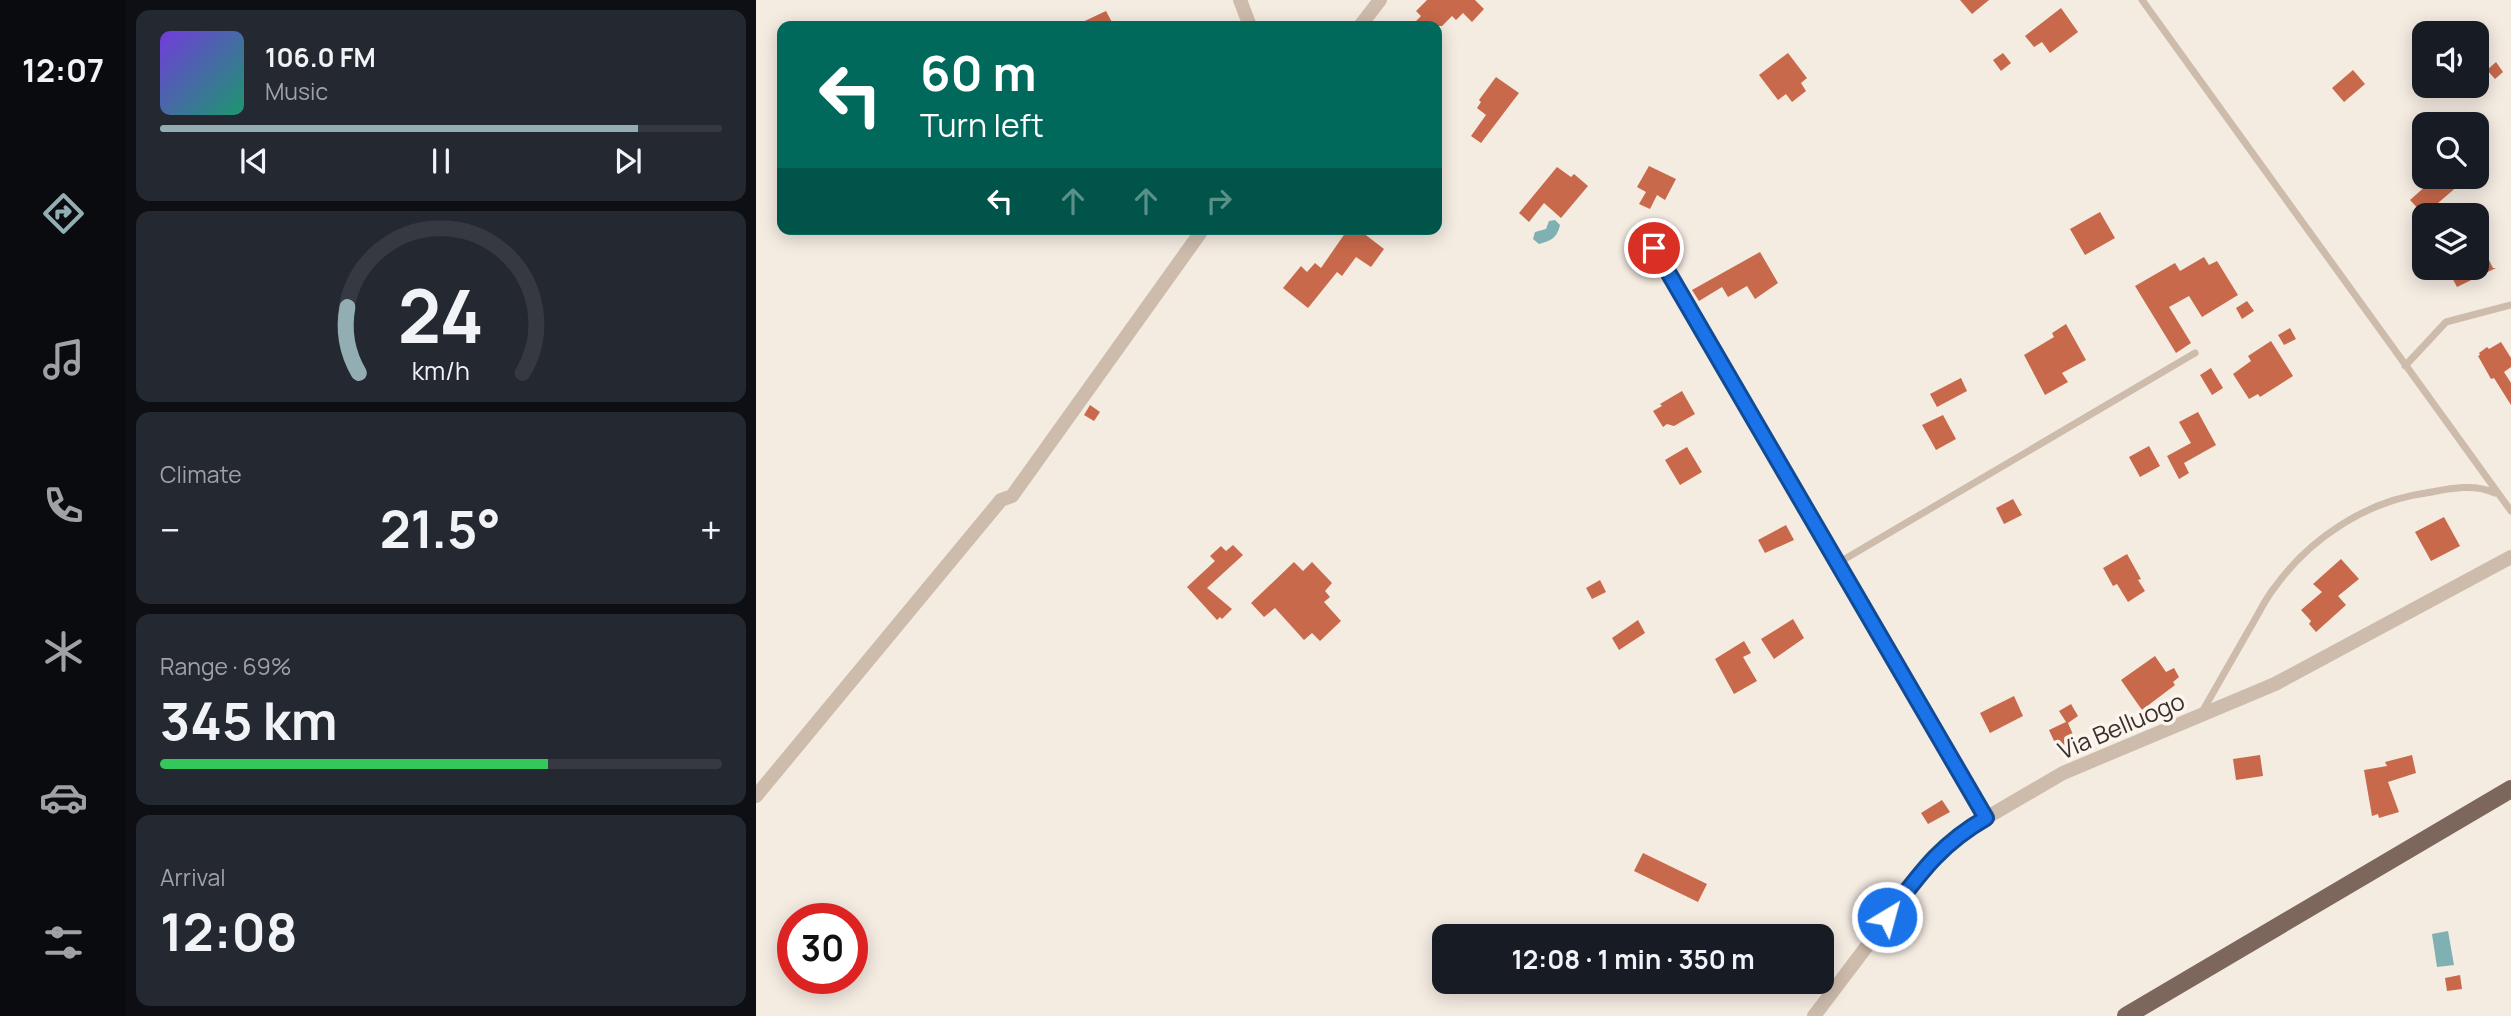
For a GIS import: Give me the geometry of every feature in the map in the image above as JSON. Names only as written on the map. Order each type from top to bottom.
[{"type":"main road","points":[[2126,1016],[2511,789]]},
{"type":"street","points":[[1240,0],[1248,21]]},
{"type":"street","points":[[1364,21],[1380,0]]},
{"type":"street","points":[[756,796],[1001,500],[1012,496],[1199,235]]},
{"type":"street","name":"Via Belluogo","points":[[1814,1016],[1939,851],[1967,829],[2063,773],[2275,684],[2511,557]]},
{"type":"lane","points":[[2142,0],[2511,511]]},
{"type":"lane","points":[[1654,248],[1986,818]]},
{"type":"lane","points":[[2405,366],[2446,322],[2511,305]]},
{"type":"lane","points":[[1838,563],[2195,353]]},
{"type":"lane","points":[[2200,716],[2274,587],[2298,560],[2326,536],[2364,511],[2410,495],[2462,487],[2488,490],[2497,494]]},
{"type":"water","points":[[1555,220],[1560,225],[1553,238],[1539,244],[1533,239],[1535,232],[1546,229],[1549,221]]},
{"type":"water","points":[[2448,931],[2454,965],[2437,967],[2432,934]]},
{"type":"building","points":[[1427,0],[1475,0],[1484,9],[1472,22],[1463,13],[1456,20],[1452,16],[1442,26],[1442,21],[1416,21],[1421,16],[1416,11]]},
{"type":"building","points":[[1960,0],[1989,0],[1972,14]]},
{"type":"building","points":[[2061,8],[2078,32],[2050,53],[2042,42],[2034,47],[2025,36]]},
{"type":"building","points":[[1106,11],[1111,21],[1085,21]]},
{"type":"building","points":[[1788,53],[1807,78],[1801,83],[1806,91],[1792,102],[1786,94],[1778,100],[1759,75]]},
{"type":"building","points":[[2003,53],[2011,63],[2001,71],[1993,60]]},
{"type":"building","points":[[2496,62],[2503,72],[2495,79],[2489,68]]},
{"type":"building","points":[[2353,70],[2365,84],[2344,102],[2332,88]]},
{"type":"building","points":[[1496,77],[1519,93],[1481,143],[1471,136],[1486,115],[1477,108],[1481,102],[1479,100]]},
{"type":"building","points":[[1649,166],[1676,179],[1665,200],[1657,195],[1650,209],[1639,204],[1646,192],[1637,187]]},
{"type":"building","points":[[1557,167],[1571,177],[1574,174],[1588,186],[1561,218],[1544,203],[1529,222],[1519,213]]},
{"type":"building","points":[[2422,189],[2454,189],[2438,203],[2413,203],[2410,200]]},
{"type":"building","points":[[2100,212],[2115,238],[2085,255],[2070,229]]},
{"type":"building","points":[[1344,235],[1366,235],[1384,249],[1371,267],[1356,257],[1342,276],[1337,272],[1308,308],[1283,288],[1301,266],[1307,272],[1315,263],[1321,268]]},
{"type":"building","points":[[1760,252],[1778,283],[1755,299],[1747,286],[1728,297],[1722,287],[1699,301],[1692,290]]},
{"type":"building","points":[[2204,257],[2209,265],[2217,261],[2238,295],[2202,317],[2189,296],[2169,307],[2191,343],[2176,353],[2135,286],[2175,263],[2180,271]]},
{"type":"building","points":[[2453,280],[2471,280],[2457,287]]},
{"type":"building","points":[[2247,301],[2254,311],[2242,319],[2236,308]]},
{"type":"building","points":[[2066,324],[2086,360],[2062,373],[2068,382],[2045,395],[2024,355],[2054,337],[2052,333]]},
{"type":"building","points":[[2290,328],[2296,339],[2284,345],[2278,335]]},
{"type":"building","points":[[2271,341],[2293,376],[2260,397],[2258,394],[2249,399],[2233,374],[2251,361],[2248,356]]},
{"type":"building","points":[[2501,342],[2511,358],[2511,367],[2504,372],[2511,383],[2511,405],[2478,356],[2487,347],[2489,349]]},
{"type":"building","points":[[2211,368],[2223,388],[2212,395],[2200,375]]},
{"type":"building","points":[[1961,378],[1967,391],[1937,407],[1930,394]]},
{"type":"building","points":[[1682,391],[1695,414],[1674,426],[1667,424],[1663,427],[1653,411]]},
{"type":"building","points":[[1090,405],[1100,412],[1094,421],[1084,415]]},
{"type":"building","points":[[2198,412],[2216,445],[2184,463],[2189,473],[2179,479],[2167,456],[2191,443],[2179,422]]},
{"type":"building","points":[[1943,415],[1956,439],[1936,450],[1922,425]]},
{"type":"building","points":[[2149,446],[2160,466],[2140,477],[2129,457]]},
{"type":"building","points":[[1687,447],[1702,472],[1680,485],[1665,460]]},
{"type":"building","points":[[2013,499],[2022,515],[2004,524],[1996,508]]},
{"type":"building","points":[[2444,517],[2460,546],[2431,561],[2415,532]]},
{"type":"building","points":[[1786,525],[1794,540],[1765,553],[1758,540]]},
{"type":"building","points":[[1233,545],[1243,555],[1207,588],[1232,609],[1222,619],[1220,617],[1217,620],[1187,587],[1215,561],[1210,556],[1221,546],[1226,551]]},
{"type":"building","points":[[2127,554],[2145,591],[2128,602],[2117,584],[2113,586],[2103,568]]},
{"type":"building","points":[[2341,559],[2359,579],[2338,596],[2346,605],[2316,632],[2301,610],[2322,592],[2313,584]]},
{"type":"building","points":[[1294,562],[1303,571],[1312,562],[1332,583],[1325,591],[1330,597],[1324,602],[1341,621],[1320,641],[1312,633],[1304,640],[1275,608],[1264,617],[1251,603]]},
{"type":"building","points":[[1600,580],[1606,592],[1592,599],[1586,588]]},
{"type":"building","points":[[1793,619],[1804,638],[1774,659],[1761,639]]},
{"type":"building","points":[[1638,620],[1645,633],[1619,650],[1612,638]]},
{"type":"building","points":[[1744,641],[1751,653],[1743,657],[1757,681],[1734,694],[1715,659]]},
{"type":"building","points":[[2155,656],[2166,672],[2174,668],[2179,677],[2173,682],[2175,685],[2142,710],[2121,680]]},
{"type":"building","points":[[2014,696],[2023,716],[1990,733],[1980,713]]},
{"type":"building","points":[[2071,704],[2078,716],[2068,723],[2078,746],[2060,754],[2049,730],[2066,722],[2059,711]]},
{"type":"building","points":[[2260,755],[2263,776],[2236,780],[2233,759]]},
{"type":"building","points":[[2412,755],[2416,773],[2388,782],[2399,812],[2379,818],[2378,814],[2372,816],[2364,770],[2387,766],[2385,762]]},
{"type":"building","points":[[1942,800],[1950,812],[1928,824],[1921,813]]},
{"type":"building","points":[[1643,853],[1707,884],[1698,902],[1634,871]]},
{"type":"building","points":[[2460,975],[2462,989],[2447,991],[2445,978]]},
{"type":"route","points":[[1654,248],[1986,818],[1939,851],[1887,917]]}]
